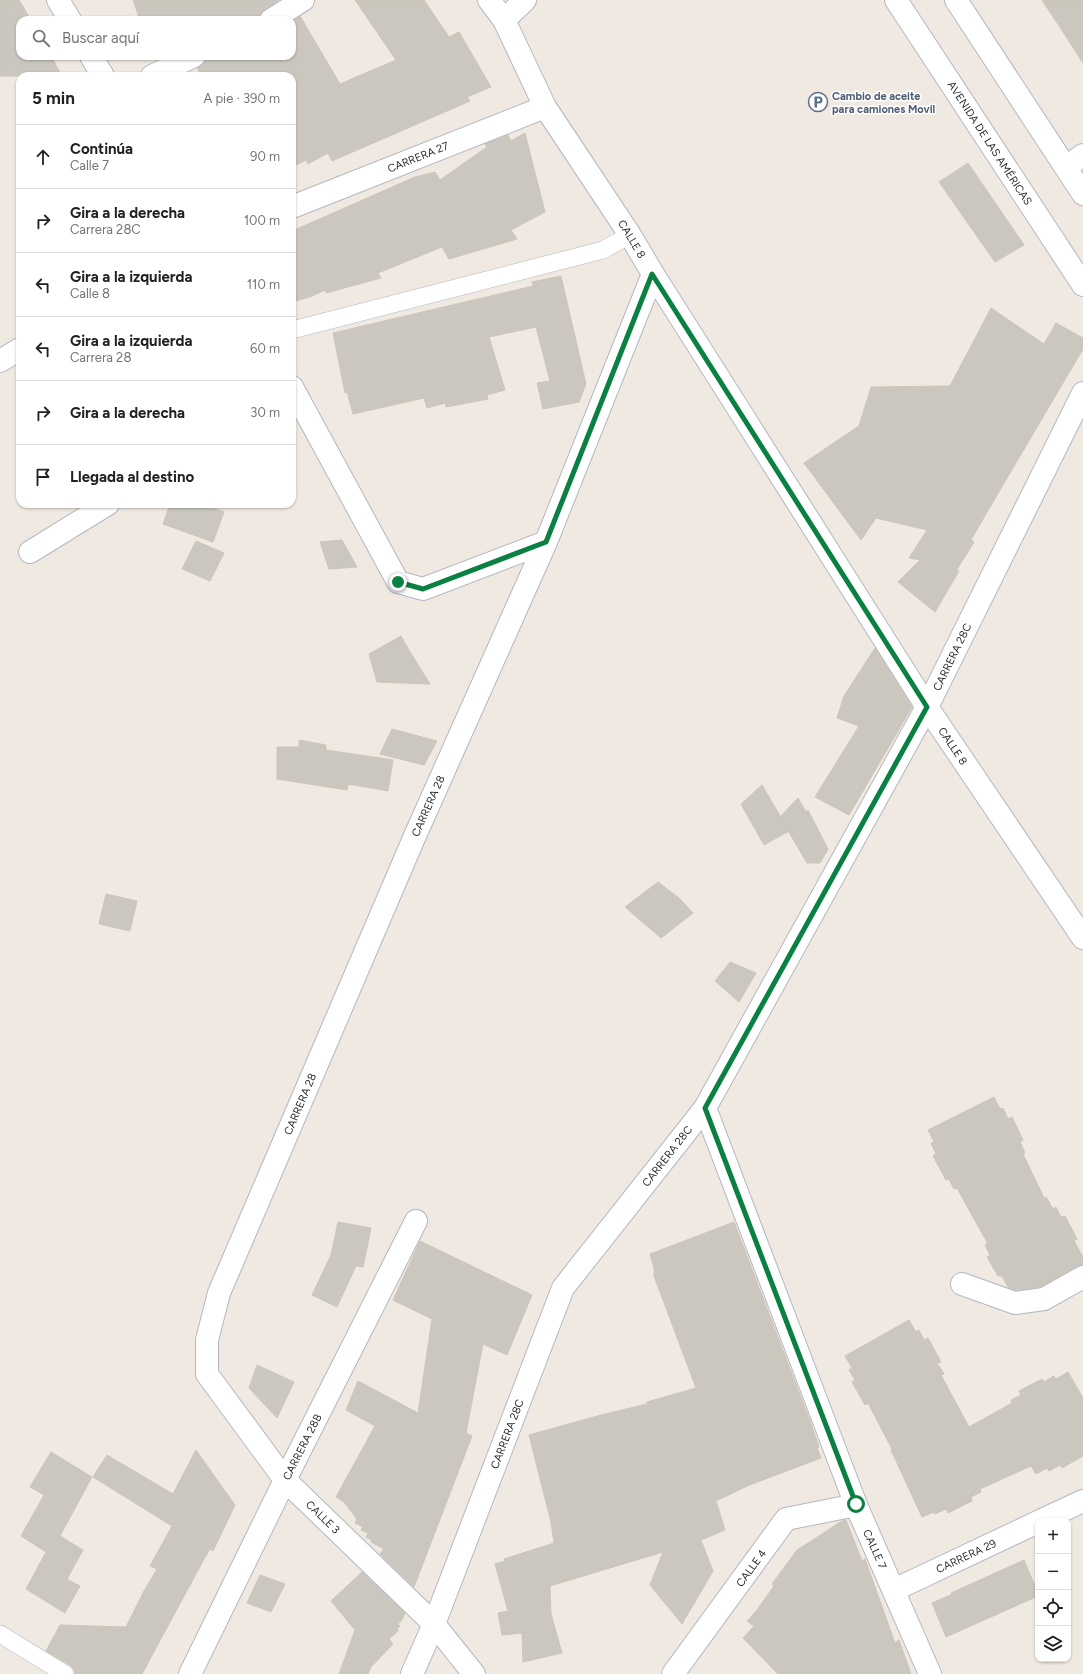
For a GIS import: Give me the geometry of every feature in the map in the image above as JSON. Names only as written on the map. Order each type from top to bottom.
[{"type":"street","points":[[58,0],[68,16]]},
{"type":"street","points":[[279,16],[304,0]]},
{"type":"street","name":"CALLE 8","points":[[489,0],[504,20],[545,106],[630,235],[652,274],[927,707],[1083,938]]},
{"type":"street","points":[[504,20],[525,0]]},
{"type":"street","name":"AVENIDA DE LAS AMÉRICAS","points":[[896,0],[1083,285]]},
{"type":"street","points":[[956,0],[1074,161],[1083,194]]},
{"type":"street","points":[[93,60],[101,72]]},
{"type":"street","points":[[160,72],[186,60]]},
{"type":"street","name":"CARRERA 27","points":[[296,205],[545,106]]},
{"type":"street","name":"CARRERA 28","points":[[207,1340],[219,1293],[411,845],[546,542],[652,274]]},
{"type":"street","points":[[0,361],[16,351]]},
{"type":"street","name":"CARRERA 28C","points":[[412,1674],[434,1624],[563,1288],[705,1108],[927,707],[1083,393]]},
{"type":"street","points":[[296,395],[398,582],[423,589],[546,542]]},
{"type":"street","points":[[30,552],[102,508]]},
{"type":"street","name":"CALLE 7","points":[[705,1108],[856,1504],[930,1674]]},
{"type":"street","name":"CARRERA 28B","points":[[190,1674],[285,1480],[416,1221]]},
{"type":"street","points":[[962,1284],[1015,1303],[1044,1299],[1083,1277]]},
{"type":"street","name":"CALLE 3","points":[[207,1340],[207,1374],[285,1480],[434,1624],[474,1674]]},
{"type":"street","name":"CARRERA 29","points":[[1046,1518],[1083,1501]]},
{"type":"street","name":"CALLE 4","points":[[673,1674],[786,1519],[856,1504]]},
{"type":"street","name":"CARRERA 29","points":[[894,1590],[1035,1523]]},
{"type":"lane","points":[[296,329],[603,250],[630,235]]},
{"type":"lane","points":[[0,1634],[65,1674]]},
{"type":"building","points":[[0,0],[19,0],[29,16],[16,16],[16,60],[53,60],[60,72],[16,72],[16,76],[0,76]]},
{"type":"building","points":[[133,0],[279,0],[264,10],[260,16],[139,16]]},
{"type":"building","points":[[355,0],[424,0],[449,37],[459,32],[491,87],[467,97],[470,101],[332,161],[328,153],[308,164],[306,160],[296,165],[296,72],[200,72],[197,68],[204,63],[205,60],[296,60],[296,19],[300,16],[340,84],[396,60]]},
{"type":"building","points":[[1042,0],[1083,0],[1083,63],[1065,35]]},
{"type":"building","points":[[525,133],[545,212],[511,230],[517,239],[449,259],[442,247],[378,273],[381,278],[326,293],[325,290],[310,297],[296,301],[296,229],[415,177],[435,172],[440,180],[487,147],[485,144],[508,135],[511,141]]},
{"type":"building","points":[[968,163],[1024,245],[995,262],[939,182]]},
{"type":"building","points":[[561,276],[586,384],[579,402],[543,409],[537,383],[550,381],[536,327],[489,337],[505,390],[487,395],[488,399],[446,407],[445,403],[427,408],[424,398],[353,414],[347,392],[345,393],[333,333],[533,286],[532,282]]},
{"type":"building","points":[[991,308],[1044,344],[1056,323],[1083,338],[1083,349],[971,540],[974,542],[956,571],[959,571],[935,612],[898,582],[920,560],[909,558],[927,530],[876,518],[861,540],[804,463],[859,426],[871,387],[950,386]]},
{"type":"building","points":[[169,508],[212,508],[224,512],[213,542],[163,524]]},
{"type":"building","points":[[342,540],[357,567],[329,569],[320,542]]},
{"type":"building","points":[[196,541],[224,553],[210,581],[182,569]]},
{"type":"building","points":[[401,636],[430,684],[377,682],[369,654]]},
{"type":"building","points":[[875,648],[912,707],[849,815],[815,797],[859,726],[837,718],[844,696]]},
{"type":"building","points":[[392,729],[437,741],[424,765],[380,754]]},
{"type":"building","points":[[299,740],[326,745],[326,750],[393,760],[388,791],[348,784],[347,790],[277,779],[277,747],[299,747]]},
{"type":"building","points":[[762,785],[789,831],[764,845],[741,804]]},
{"type":"building","points":[[798,798],[806,812],[808,810],[828,849],[820,863],[807,863],[780,817]]},
{"type":"building","points":[[658,882],[679,898],[693,913],[661,938],[625,907]]},
{"type":"building","points":[[106,894],[137,901],[130,931],[99,924]]},
{"type":"building","points":[[730,962],[756,973],[739,1002],[715,981]]},
{"type":"building","points":[[994,1097],[1000,1109],[1003,1108],[1008,1119],[1012,1117],[1023,1140],[1020,1142],[1025,1153],[1023,1154],[1044,1198],[1046,1197],[1053,1209],[1056,1207],[1061,1217],[1065,1216],[1077,1239],[1074,1241],[1083,1257],[1083,1265],[1077,1266],[1040,1287],[1016,1290],[1008,1287],[1002,1276],[998,1276],[987,1257],[990,1255],[985,1245],[988,1244],[957,1188],[954,1189],[949,1179],[946,1180],[933,1156],[936,1154],[931,1143],[934,1142],[928,1130]]},
{"type":"building","points":[[338,1222],[371,1228],[363,1267],[356,1266],[337,1307],[312,1295],[331,1255]]},
{"type":"building","points":[[734,1222],[810,1421],[819,1447],[817,1448],[821,1458],[747,1486],[716,1501],[725,1530],[701,1540],[713,1571],[682,1624],[650,1585],[663,1552],[550,1586],[551,1614],[562,1653],[523,1662],[522,1633],[502,1635],[498,1613],[508,1611],[495,1564],[505,1561],[504,1559],[554,1543],[551,1522],[529,1435],[647,1404],[647,1402],[696,1388],[654,1276],[654,1268],[650,1254]]},
{"type":"building","points":[[420,1241],[532,1295],[507,1355],[483,1344],[466,1433],[472,1436],[414,1587],[380,1554],[384,1549],[371,1542],[372,1540],[366,1537],[368,1533],[361,1530],[363,1527],[355,1523],[357,1519],[344,1502],[336,1497],[375,1426],[346,1410],[358,1381],[418,1413],[432,1319],[393,1300]]},
{"type":"building","points":[[909,1320],[916,1332],[919,1330],[924,1340],[928,1338],[941,1362],[937,1363],[944,1374],[941,1375],[969,1427],[1012,1403],[1011,1400],[1021,1395],[1019,1391],[1042,1379],[1044,1382],[1054,1376],[1056,1379],[1068,1372],[1083,1398],[1083,1456],[1062,1468],[1060,1465],[1049,1471],[1047,1468],[1036,1474],[1031,1466],[980,1489],[981,1492],[971,1497],[972,1501],[948,1513],[946,1509],[935,1514],[934,1512],[922,1517],[891,1450],[892,1449],[868,1403],[865,1405],[852,1382],[855,1380],[849,1370],[852,1368],[845,1356]]},
{"type":"building","points":[[257,1365],[294,1382],[277,1418],[249,1388]]},
{"type":"building","points":[[196,1450],[235,1505],[213,1551],[210,1549],[204,1559],[142,1674],[75,1674],[74,1669],[70,1665],[46,1651],[60,1625],[126,1627],[157,1569],[150,1566],[172,1526],[93,1477],[107,1455],[173,1494]]},
{"type":"building","points":[[51,1452],[92,1477],[60,1536],[83,1550],[67,1579],[80,1586],[65,1613],[26,1589],[46,1552],[21,1536],[44,1495],[30,1487]]},
{"type":"building","points":[[846,1520],[862,1561],[865,1559],[895,1643],[899,1640],[911,1674],[778,1674],[743,1638],[754,1626],[747,1621],[774,1586],[772,1584],[797,1550],[842,1521]]},
{"type":"building","points":[[1024,1560],[1035,1586],[1035,1597],[946,1637],[932,1603],[953,1594],[951,1593]]},
{"type":"building","points":[[362,1572],[405,1613],[402,1620],[398,1624],[400,1626],[397,1629],[398,1631],[389,1639],[393,1644],[371,1667],[368,1674],[339,1674],[355,1630],[331,1601]]},
{"type":"building","points":[[260,1575],[285,1584],[271,1612],[247,1603]]},
{"type":"place","name":"Cambio de aceite para camiones Movil","points":[[818,102]]},
{"type":"route","points":[[398,582],[423,589],[546,542],[652,274],[927,707],[705,1108],[856,1504]]}]
